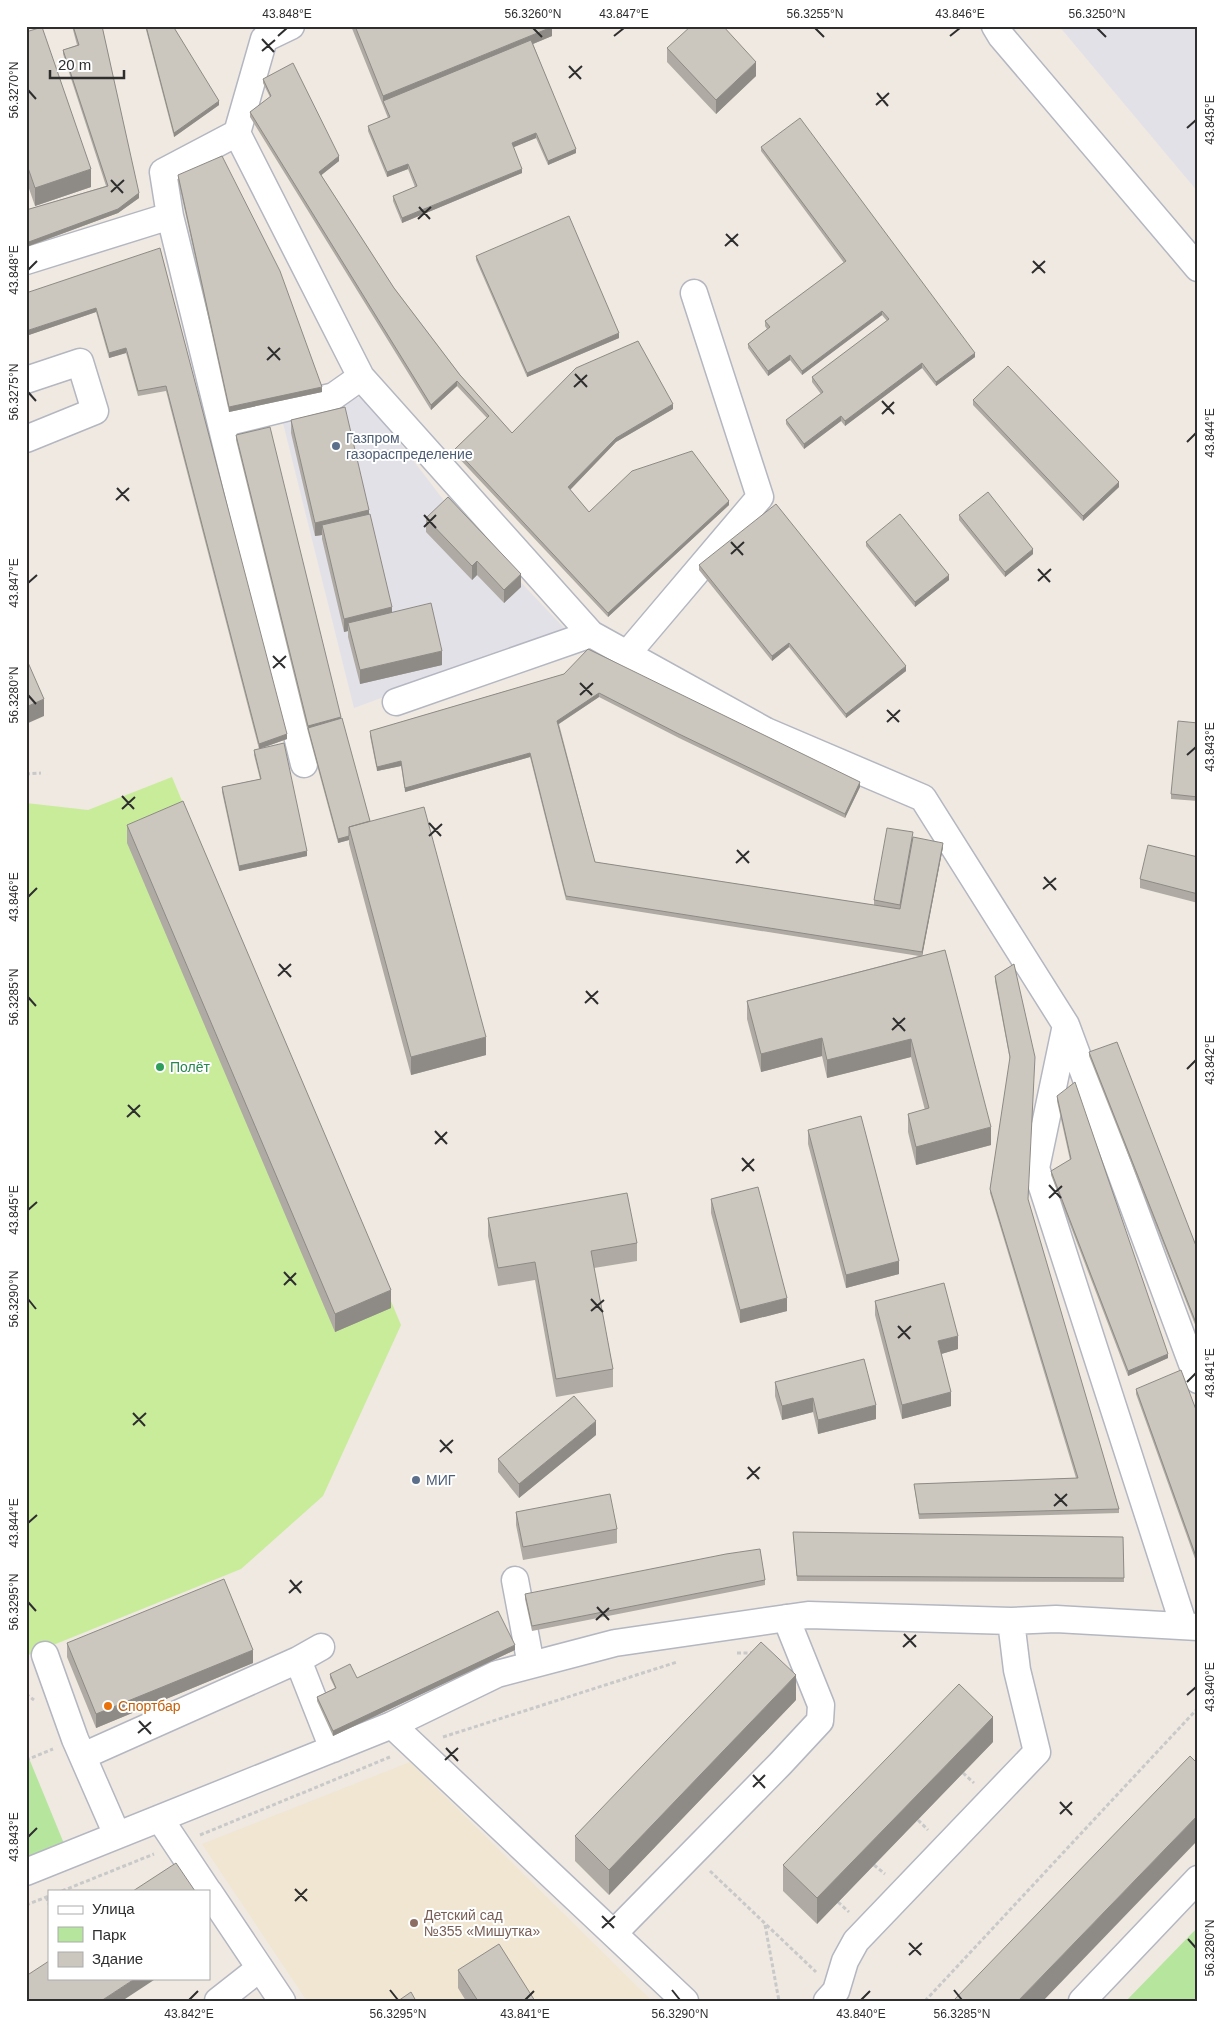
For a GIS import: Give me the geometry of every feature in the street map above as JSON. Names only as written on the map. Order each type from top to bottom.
[{"type":"street","points":[[291,26],[264,39],[237,133],[361,377],[590,634],[766,731],[923,798],[1066,1025],[1198,1380]]},
{"type":"street","points":[[995,26],[1001,36],[1198,268]]},
{"type":"street","points":[[237,133],[163,172],[170,216],[304,764]]},
{"type":"street","points":[[26,262],[170,216]]},
{"type":"street","points":[[627,654],[760,497],[694,293]]},
{"type":"street","points":[[26,380],[80,362],[95,412],[26,439]]},
{"type":"street","points":[[221,424],[334,396],[361,377]]},
{"type":"street","points":[[396,702],[590,634]]},
{"type":"street","points":[[26,1872],[392,1725],[497,1674],[615,1642],[808,1615],[1011,1621],[1056,1619],[1191,1626],[1036,1168],[1066,1025]]},
{"type":"street","points":[[515,1580],[531,1665]]},
{"type":"street","points":[[614,1933],[780,1764],[820,1720],[821,1705],[786,1618]]},
{"type":"street","points":[[836,1998],[845,1961],[856,1941],[1037,1752],[1018,1670],[1011,1621]]},
{"type":"street","points":[[83,1756],[298,1660],[320,1648]]},
{"type":"street","points":[[45,1655],[83,1756],[117,1835]]},
{"type":"street","points":[[298,1660],[333,1749]]},
{"type":"street","points":[[392,1725],[685,2001]]},
{"type":"street","points":[[160,1819],[207,1890]]},
{"type":"street","points":[[1082,2001],[1198,1879]]},
{"type":"street","points":[[210,1894],[282,2001]]},
{"type":"street","points":[[218,2001],[260,1968]]},
{"type":"path","points":[[26,774],[41,773]]},
{"type":"path","points":[[731,1653],[760,1652]]},
{"type":"path","points":[[64,1890],[416,1746],[684,1660]]},
{"type":"path","points":[[925,2001],[1198,1708]]},
{"type":"path","points":[[692,1854],[765,1924],[836,1998]]},
{"type":"path","points":[[26,1905],[47,1897]]},
{"type":"path","points":[[765,1924],[779,2001]]},
{"type":"shaded area","points":[[1059,26],[1198,26],[1198,192]]},
{"type":"shaded area","points":[[364,396],[445,502],[566,630],[354,708],[282,419]]},
{"type":"shaded area","name":"Детский сад №355 «Мишутка»","points":[[410,1762],[652,2001],[307,2001],[202,1844]]},
{"type":"green space","name":"Полёт","points":[[172,777],[401,1325],[323,1496],[241,1569],[26,1656],[26,803],[88,810]]},
{"type":"green space","points":[[26,1751],[65,1846],[26,1862]]},
{"type":"green space","points":[[1198,1927],[1198,2001],[1126,2001]]},
{"type":"building","points":[[73,26],[102,26],[139,193],[118,209],[26,243],[26,210],[108,186],[63,50],[79,45]]},
{"type":"building","points":[[146,26],[173,26],[219,101],[174,133]]},
{"type":"building","points":[[355,26],[552,26],[552,27],[383,96]]},
{"type":"building","points":[[691,26],[723,26],[756,62],[716,100],[667,48]]},
{"type":"building","points":[[42,27],[91,169],[35,188],[26,162],[26,32]]},
{"type":"building","points":[[531,40],[576,149],[548,161],[536,133],[512,143],[522,169],[402,218],[393,196],[417,186],[408,164],[387,172],[368,126],[390,117],[383,101]]},
{"type":"building","points":[[293,63],[339,156],[319,172],[394,288],[460,375],[512,433],[576,368],[638,341],[673,404],[616,438],[568,487],[589,512],[632,471],[692,451],[729,501],[608,613],[455,449],[489,416],[457,381],[431,405],[250,112],[271,96],[263,79]]},
{"type":"building","points":[[800,118],[975,353],[936,382],[922,363],[845,421],[841,416],[804,444],[786,420],[823,392],[812,377],[889,319],[882,311],[802,371],[790,355],[768,371],[748,344],[770,327],[765,321],[846,261],[761,147]]},
{"type":"building","points":[[222,156],[280,271],[322,387],[229,407],[178,175]]},
{"type":"building","points":[[569,216],[619,333],[527,373],[476,256]]},
{"type":"building","points":[[160,248],[287,734],[259,744],[166,386],[138,391],[126,348],[109,353],[96,308],[26,331],[26,293]]},
{"type":"building","points":[[1008,366],[1119,482],[1083,516],[973,400]]},
{"type":"building","points":[[345,407],[369,510],[315,523],[291,420]]},
{"type":"building","points":[[270,427],[341,717],[308,726],[236,435]]},
{"type":"building","points":[[988,492],[1033,549],[1005,572],[959,515]]},
{"type":"building","points":[[448,497],[521,574],[504,590],[477,561],[472,566],[426,518]]},
{"type":"building","points":[[776,504],[906,666],[846,714],[789,643],[772,656],[699,565]]},
{"type":"building","points":[[370,514],[392,607],[344,619],[322,525]]},
{"type":"building","points":[[900,514],[949,575],[915,602],[866,542]]},
{"type":"building","points":[[431,603],[442,651],[360,670],[348,623]]},
{"type":"building","points":[[588,649],[860,782],[845,814],[599,693],[557,721],[595,862],[900,909],[913,837],[943,843],[922,952],[566,896],[530,753],[405,788],[401,761],[377,767],[370,731],[564,674]]},
{"type":"building","points":[[26,658],[44,699],[26,707]]},
{"type":"building","points":[[342,718],[370,821],[349,827],[349,836],[338,839],[308,728]]},
{"type":"building","points":[[1178,721],[1198,723],[1198,797],[1171,794]]},
{"type":"building","points":[[284,743],[307,851],[239,866],[222,787],[261,779],[254,750]]},
{"type":"building","points":[[183,801],[391,1290],[335,1314],[127,825]]},
{"type":"building","points":[[424,807],[486,1037],[411,1057],[349,827]]},
{"type":"building","points":[[887,828],[913,832],[900,905],[874,900]]},
{"type":"building","points":[[1148,845],[1198,857],[1198,894],[1140,879]]},
{"type":"building","points":[[945,950],[991,1127],[916,1147],[908,1114],[929,1108],[911,1039],[827,1060],[822,1038],[761,1054],[747,1001]]},
{"type":"building","points":[[1014,964],[1035,1057],[1028,1199],[1119,1509],[919,1514],[914,1484],[1078,1478],[990,1189],[1010,1057],[995,976]]},
{"type":"building","points":[[1117,1042],[1198,1251],[1198,1328],[1089,1052]]},
{"type":"building","points":[[1075,1082],[1168,1354],[1128,1371],[1051,1171],[1071,1159],[1057,1096]]},
{"type":"building","points":[[861,1116],[899,1261],[846,1275],[808,1130]]},
{"type":"building","points":[[758,1187],[787,1298],[740,1310],[711,1199]]},
{"type":"building","points":[[627,1193],[637,1243],[591,1251],[613,1369],[556,1379],[535,1262],[498,1268],[488,1218]]},
{"type":"building","points":[[944,1283],[958,1336],[938,1341],[951,1392],[902,1405],[875,1301]]},
{"type":"building","points":[[864,1359],[876,1405],[818,1420],[813,1398],[782,1406],[775,1382]]},
{"type":"building","points":[[1181,1370],[1198,1415],[1198,1562],[1136,1389]]},
{"type":"building","points":[[574,1396],[596,1421],[519,1484],[498,1459]]},
{"type":"building","points":[[610,1494],[617,1529],[523,1547],[516,1512]]},
{"type":"building","points":[[793,1532],[1123,1537],[1124,1578],[797,1576]]},
{"type":"building","points":[[760,1549],[765,1580],[532,1626],[525,1594]]},
{"type":"building","points":[[224,1579],[253,1650],[96,1714],[67,1643]]},
{"type":"building","points":[[498,1611],[515,1645],[333,1731],[317,1697],[336,1688],[330,1674],[350,1664],[357,1678]]},
{"type":"building","points":[[761,1642],[796,1675],[609,1870],[575,1836]]},
{"type":"building","points":[[959,1684],[993,1717],[817,1898],[783,1865]]},
{"type":"building","points":[[1190,1756],[1198,1764],[1198,1815],[1018,2001],[953,2001]]},
{"type":"building","points":[[176,1863],[194,1890],[135,1890]]},
{"type":"building","points":[[499,1944],[535,2001],[478,2001],[458,1970]]},
{"type":"building","points":[[48,1962],[48,1980],[133,1980],[101,2001],[26,2001],[26,1976]]},
{"type":"building","points":[[411,1992],[416,2001],[398,2001]]},
{"type":"place","name":"Газпром газораспределение","points":[[336,446]]},
{"type":"place","name":"Полёт","points":[[160,1067]]},
{"type":"place","name":"МИГ","points":[[416,1480]]},
{"type":"place","name":"Спортбар","points":[[108,1706]]},
{"type":"place","name":"Детский сад №355 «Мишутка»","points":[[414,1923]]}]
